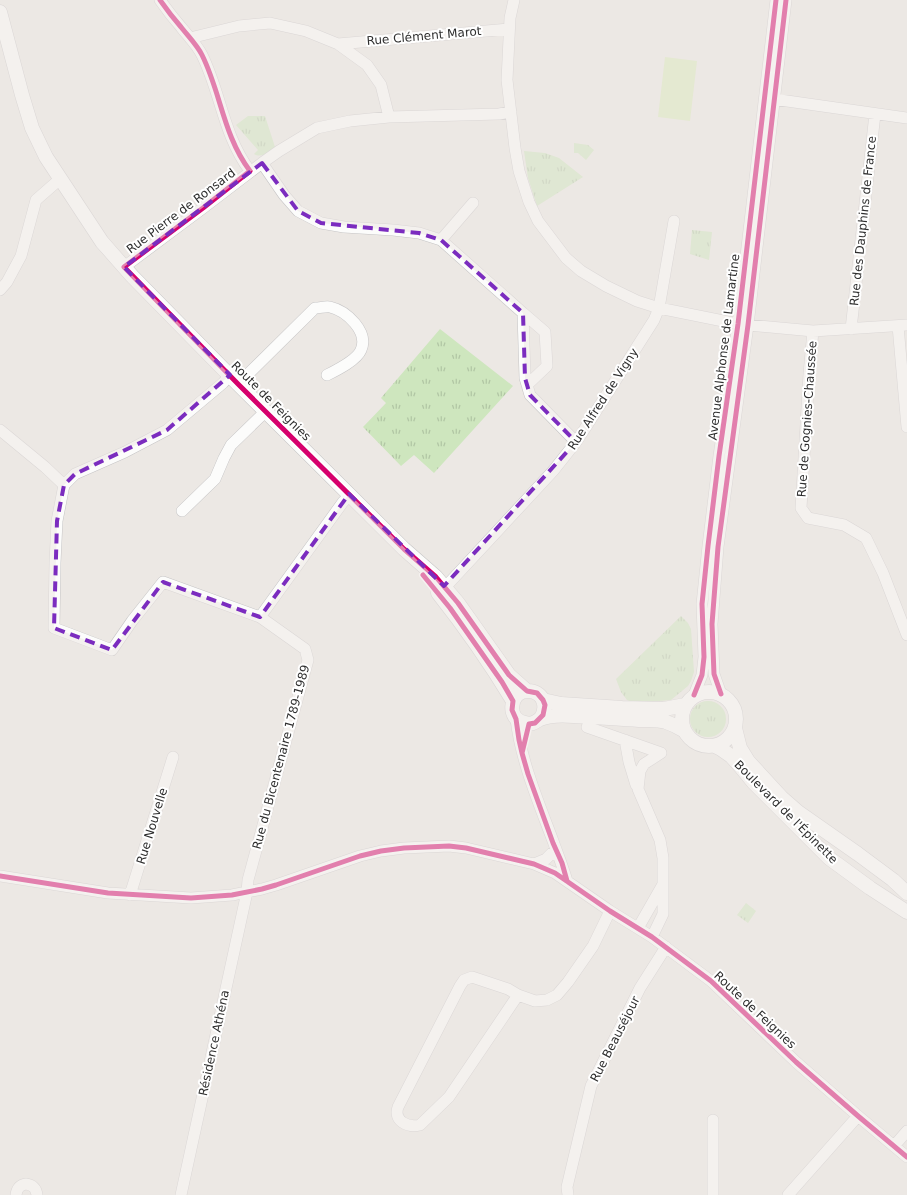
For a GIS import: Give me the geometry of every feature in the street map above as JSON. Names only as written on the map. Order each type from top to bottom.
[{"type":"street","points":[[160,0],[201,53],[228,131],[241,160],[250,171]]},
{"type":"street","points":[[514,0],[509,29],[507,80],[519,171],[529,202],[538,221],[566,258],[581,271],[606,286],[637,301],[658,308],[743,324],[813,330],[902,326],[907,427]]},
{"type":"street","name":"Avenue Alphonse de Lamartine","points":[[721,694],[714,674],[713,606],[769,98],[776,0]]},
{"type":"street","name":"Avenue Alphonse de Lamartine","points":[[769,98],[786,0]]},
{"type":"street","name":"Route de Feignies","points":[[0,12],[32,128],[46,158],[102,242],[234,380],[404,549],[440,589],[458,603],[509,675],[527,691]]},
{"type":"street","points":[[190,38],[239,26],[270,22],[306,31],[338,44],[367,65],[381,85],[389,117]]},
{"type":"street","name":"Rue Clément Marot","points":[[338,44],[509,29]]},
{"type":"street","points":[[769,98],[907,118]]},
{"type":"street","name":"Rue Pierre de Ronsard","points":[[124,267],[262,162],[317,128],[350,121],[389,117],[499,114],[511,112]]},
{"type":"street","name":"Rue des Dauphins de France","points":[[850,329],[875,114]]},
{"type":"street","points":[[262,162],[284,195],[298,211],[321,223],[344,228],[419,233],[441,240],[522,313],[546,332],[546,366],[527,385]]},
{"type":"street","points":[[0,290],[7,282],[21,256],[36,200],[60,179]]},
{"type":"street","points":[[441,240],[473,203]]},
{"type":"street","name":"Rue Alfred de Vigny","points":[[440,589],[450,582],[546,478],[576,442],[654,320],[658,308],[674,220]]},
{"type":"street","points":[[0,430],[64,485],[75,474],[125,452],[166,430],[223,383],[234,380],[315,308],[329,307],[341,311],[359,326],[364,339],[361,351],[348,364],[327,375]]},
{"type":"street","points":[[522,313],[525,378],[530,395],[576,442]]},
{"type":"street","name":"Avenue Alphonse de Lamartine","points":[[689,700],[702,675],[704,657],[702,604],[719,456],[743,324]]},
{"type":"street","name":"Rue de Gognies-Chaussée","points":[[813,330],[801,508],[808,518],[844,525],[866,538],[883,573],[907,635]]},
{"type":"street","points":[[182,512],[215,479],[224,458],[232,446],[266,411]]},
{"type":"street","name":"Rue du Bicentenaire 1789-1989","points":[[64,485],[57,521],[54,628],[112,650],[163,582],[260,618],[305,649],[308,660],[248,880],[247,892]]},
{"type":"street","points":[[260,618],[343,502],[350,495]]},
{"type":"street","name":"Route de Feignies","points":[[440,589],[450,608],[513,700]]},
{"type":"street","points":[[522,753],[535,722],[545,710],[543,700],[537,693],[527,691],[519,694],[513,700],[512,710],[516,719],[522,753],[559,868]]},
{"type":"street","points":[[543,700],[561,704],[664,709],[689,700],[703,692],[712,691],[728,699],[736,712],[735,728],[730,736],[715,746],[705,746],[689,738],[683,730],[681,722],[682,713],[689,700]]},
{"type":"street","points":[[516,719],[520,722],[535,722],[560,715],[664,721],[683,730]]},
{"type":"street","points":[[587,727],[661,753],[644,764],[640,771],[638,789]]},
{"type":"street","name":"Boulevard de l'Épinette","points":[[735,728],[740,748],[748,761],[782,798],[798,812],[893,880],[907,893]]},
{"type":"street","points":[[625,740],[638,789],[660,840],[663,858],[663,914],[652,937]]},
{"type":"street","name":"Boulevard de l'Épinette","points":[[715,746],[730,756],[754,783],[829,858],[907,912]]},
{"type":"street","name":"Rue Nouvelle","points":[[130,895],[173,757]]},
{"type":"street","name":"Route de Feignies","points":[[0,876],[108,893],[191,898],[247,892],[276,885],[360,856],[404,848],[449,846],[466,848],[559,868],[567,881],[652,937],[711,981],[796,1062],[907,1157]]},
{"type":"street","points":[[534,864],[546,859],[553,848]]},
{"type":"street","points":[[638,928],[663,885]]},
{"type":"street","name":"Résidence Athéna","points":[[181,1195],[247,892]]},
{"type":"street","points":[[518,995],[448,1097],[420,1125],[408,1126],[402,1122],[396,1112],[398,1107],[455,994],[464,980],[472,977],[535,1001],[547,1000],[557,995],[568,982],[593,946],[610,911]]},
{"type":"street","name":"Rue Beauséjour","points":[[568,1195],[567,1187],[591,1086],[640,988],[666,947]]},
{"type":"street","points":[[788,1195],[858,1116]]},
{"type":"street","points":[[712,1195],[713,1120]]},
{"type":"street","points":[[894,1146],[907,1131]]},
{"type":"street","points":[[16,1195],[19,1187],[26,1184],[34,1187],[37,1195]]},
{"type":"highlighted area","points":[[262,163],[298,211],[321,223],[419,233],[441,240],[523,313],[525,378],[530,395],[576,442],[444,586],[349,494],[260,617],[163,582],[112,650],[54,628],[57,521],[64,485],[75,474],[167,430],[230,375],[124,267]]},
{"type":"green space","points":[[665,57],[697,61],[690,121],[658,117]]},
{"type":"green space","points":[[248,116],[265,116],[275,147],[263,155],[254,154],[258,150],[236,125]]},
{"type":"green space","points":[[574,143],[588,145],[594,150],[586,160],[578,153],[574,153]]},
{"type":"green space","points":[[524,151],[545,153],[559,158],[583,177],[537,206],[528,178]]},
{"type":"green space","points":[[692,230],[712,232],[709,260],[690,254]]},
{"type":"green space","points":[[440,329],[513,386],[434,473],[414,455],[401,466],[363,427],[386,403],[381,398]]},
{"type":"green space","points":[[681,616],[691,629],[694,672],[688,686],[671,700],[635,703],[627,700],[621,692],[616,679]]},
{"type":"green space","points":[[708,701],[715,702],[721,706],[725,712],[725,726],[721,732],[715,736],[708,737],[701,736],[695,732],[691,726],[690,719],[691,712],[695,706],[701,702]]},
{"type":"green space","points":[[746,903],[756,911],[748,923],[737,915]]},
{"type":"cycle path","points":[[160,0],[202,55],[234,143],[250,171],[124,267],[238,384],[404,549],[436,577],[458,603],[509,675],[527,691],[537,693],[543,700],[545,705],[543,715],[535,723],[529,724],[522,753]]},
{"type":"cycle path","points":[[694,695],[702,675],[704,657],[702,604],[708,546],[738,324],[776,0]]},
{"type":"cycle path","points":[[721,694],[714,674],[712,624],[718,547],[748,325],[786,0]]},
{"type":"cycle path","points":[[423,575],[450,608],[502,682],[513,701],[512,710],[516,719],[519,740],[528,774],[567,881]]},
{"type":"cycle path","points":[[0,876],[108,893],[191,898],[232,895],[262,889],[360,856],[404,848],[449,846],[466,848],[534,864],[555,873],[652,937],[711,981],[796,1062],[907,1157]]}]
